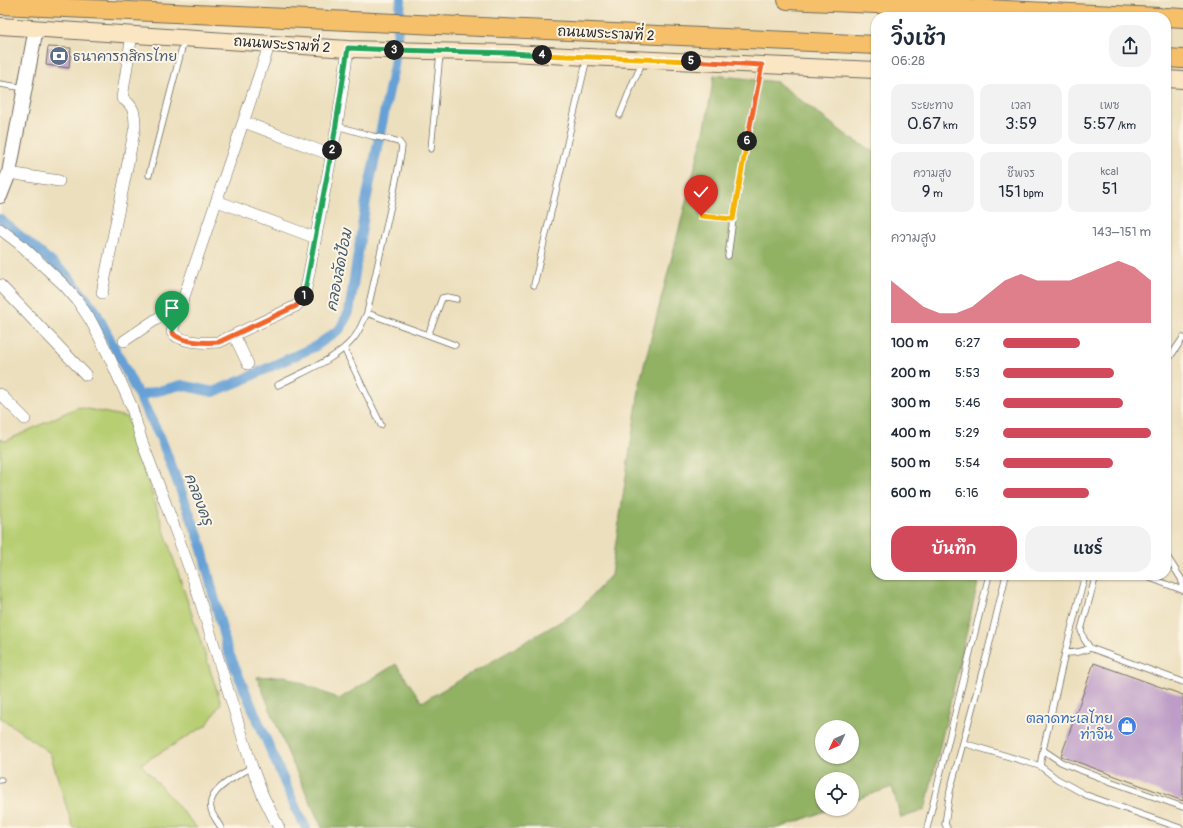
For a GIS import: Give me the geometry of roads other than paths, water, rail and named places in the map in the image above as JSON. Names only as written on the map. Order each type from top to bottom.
[{"type":"highway","points":[[787,0],[1050,12]]},
{"type":"highway","name":"ถนนพระรามที่ 2","points":[[0,5],[871,45]]},
{"type":"highway","points":[[1171,17],[1183,18]]},
{"type":"highway","points":[[1171,58],[1183,59]]},
{"type":"main road","name":"ถนนพระรามที่ 2","points":[[0,26],[348,48],[511,53],[871,70]]},
{"type":"main road","points":[[1171,79],[1183,80]]},
{"type":"street","points":[[0,196],[9,173],[36,28]]},
{"type":"street","points":[[102,294],[135,127],[133,110],[129,103],[122,98],[132,34]]},
{"type":"street","points":[[270,43],[172,332],[180,339],[208,343],[219,342],[296,306],[302,300],[305,294],[337,126],[348,48]]},
{"type":"street","points":[[244,122],[331,155]]},
{"type":"street","points":[[9,173],[59,181]]},
{"type":"street","points":[[217,200],[316,238]]},
{"type":"street","points":[[0,229],[26,250],[64,285],[91,321],[108,354],[131,405],[142,442],[193,578],[252,767],[263,796],[280,828]]},
{"type":"street","points":[[0,285],[86,375]]},
{"type":"street","points":[[124,341],[161,316],[181,307]]},
{"type":"street","points":[[234,335],[248,364]]},
{"type":"street","points":[[0,394],[25,418]]},
{"type":"lane","points":[[149,175],[185,38]]},
{"type":"lane","points":[[431,149],[440,51]]},
{"type":"lane","points":[[534,285],[587,57]]},
{"type":"lane","points":[[620,115],[642,59]]},
{"type":"lane","points":[[728,256],[733,219],[762,65]]},
{"type":"lane","points":[[0,84],[25,88]]},
{"type":"lane","points":[[278,385],[329,358],[344,348],[361,327],[366,313],[393,196],[402,146],[399,142],[337,126]]},
{"type":"lane","points":[[701,216],[733,219]]},
{"type":"lane","points":[[428,335],[442,298],[447,297],[457,300]]},
{"type":"lane","points":[[366,313],[454,345]]},
{"type":"lane","points":[[1171,356],[1183,338]]},
{"type":"lane","points":[[344,348],[381,425]]},
{"type":"lane","points":[[1156,580],[1183,590],[1182,580],[1171,563]]},
{"type":"lane","points":[[927,828],[935,790],[976,633],[988,580]]},
{"type":"lane","points":[[946,828],[945,824],[950,791],[988,650],[1005,580]]},
{"type":"lane","points":[[1040,766],[1065,652],[1084,580]]},
{"type":"lane","points":[[1095,580],[1081,630],[1084,639],[1090,648],[1183,682]]},
{"type":"lane","points":[[1065,652],[1072,653],[1084,651],[1090,648]]},
{"type":"lane","points":[[963,743],[1040,766],[1057,779],[1086,795],[1168,826],[1180,828]]},
{"type":"lane","points":[[1043,750],[1061,762],[1075,768],[1183,807]]},
{"type":"lane","points":[[221,828],[211,809],[211,798],[217,790],[252,767]]},
{"type":"waterway","name":"คลองลัดป้อม","points":[[139,396],[181,385],[213,392],[316,346],[340,329],[349,312],[366,201],[394,66],[401,0]]},
{"type":"waterway","name":"คลองครุ","points":[[0,219],[68,276],[95,310],[161,439],[200,541],[227,649],[297,811],[306,828]]},
{"type":"place","name":"ธนาคารกสิกรไทย","points":[[59,56]]},
{"type":"place","name":"ตลาดทะเลไทย ท่าจีน","points":[[1127,726]]}]
